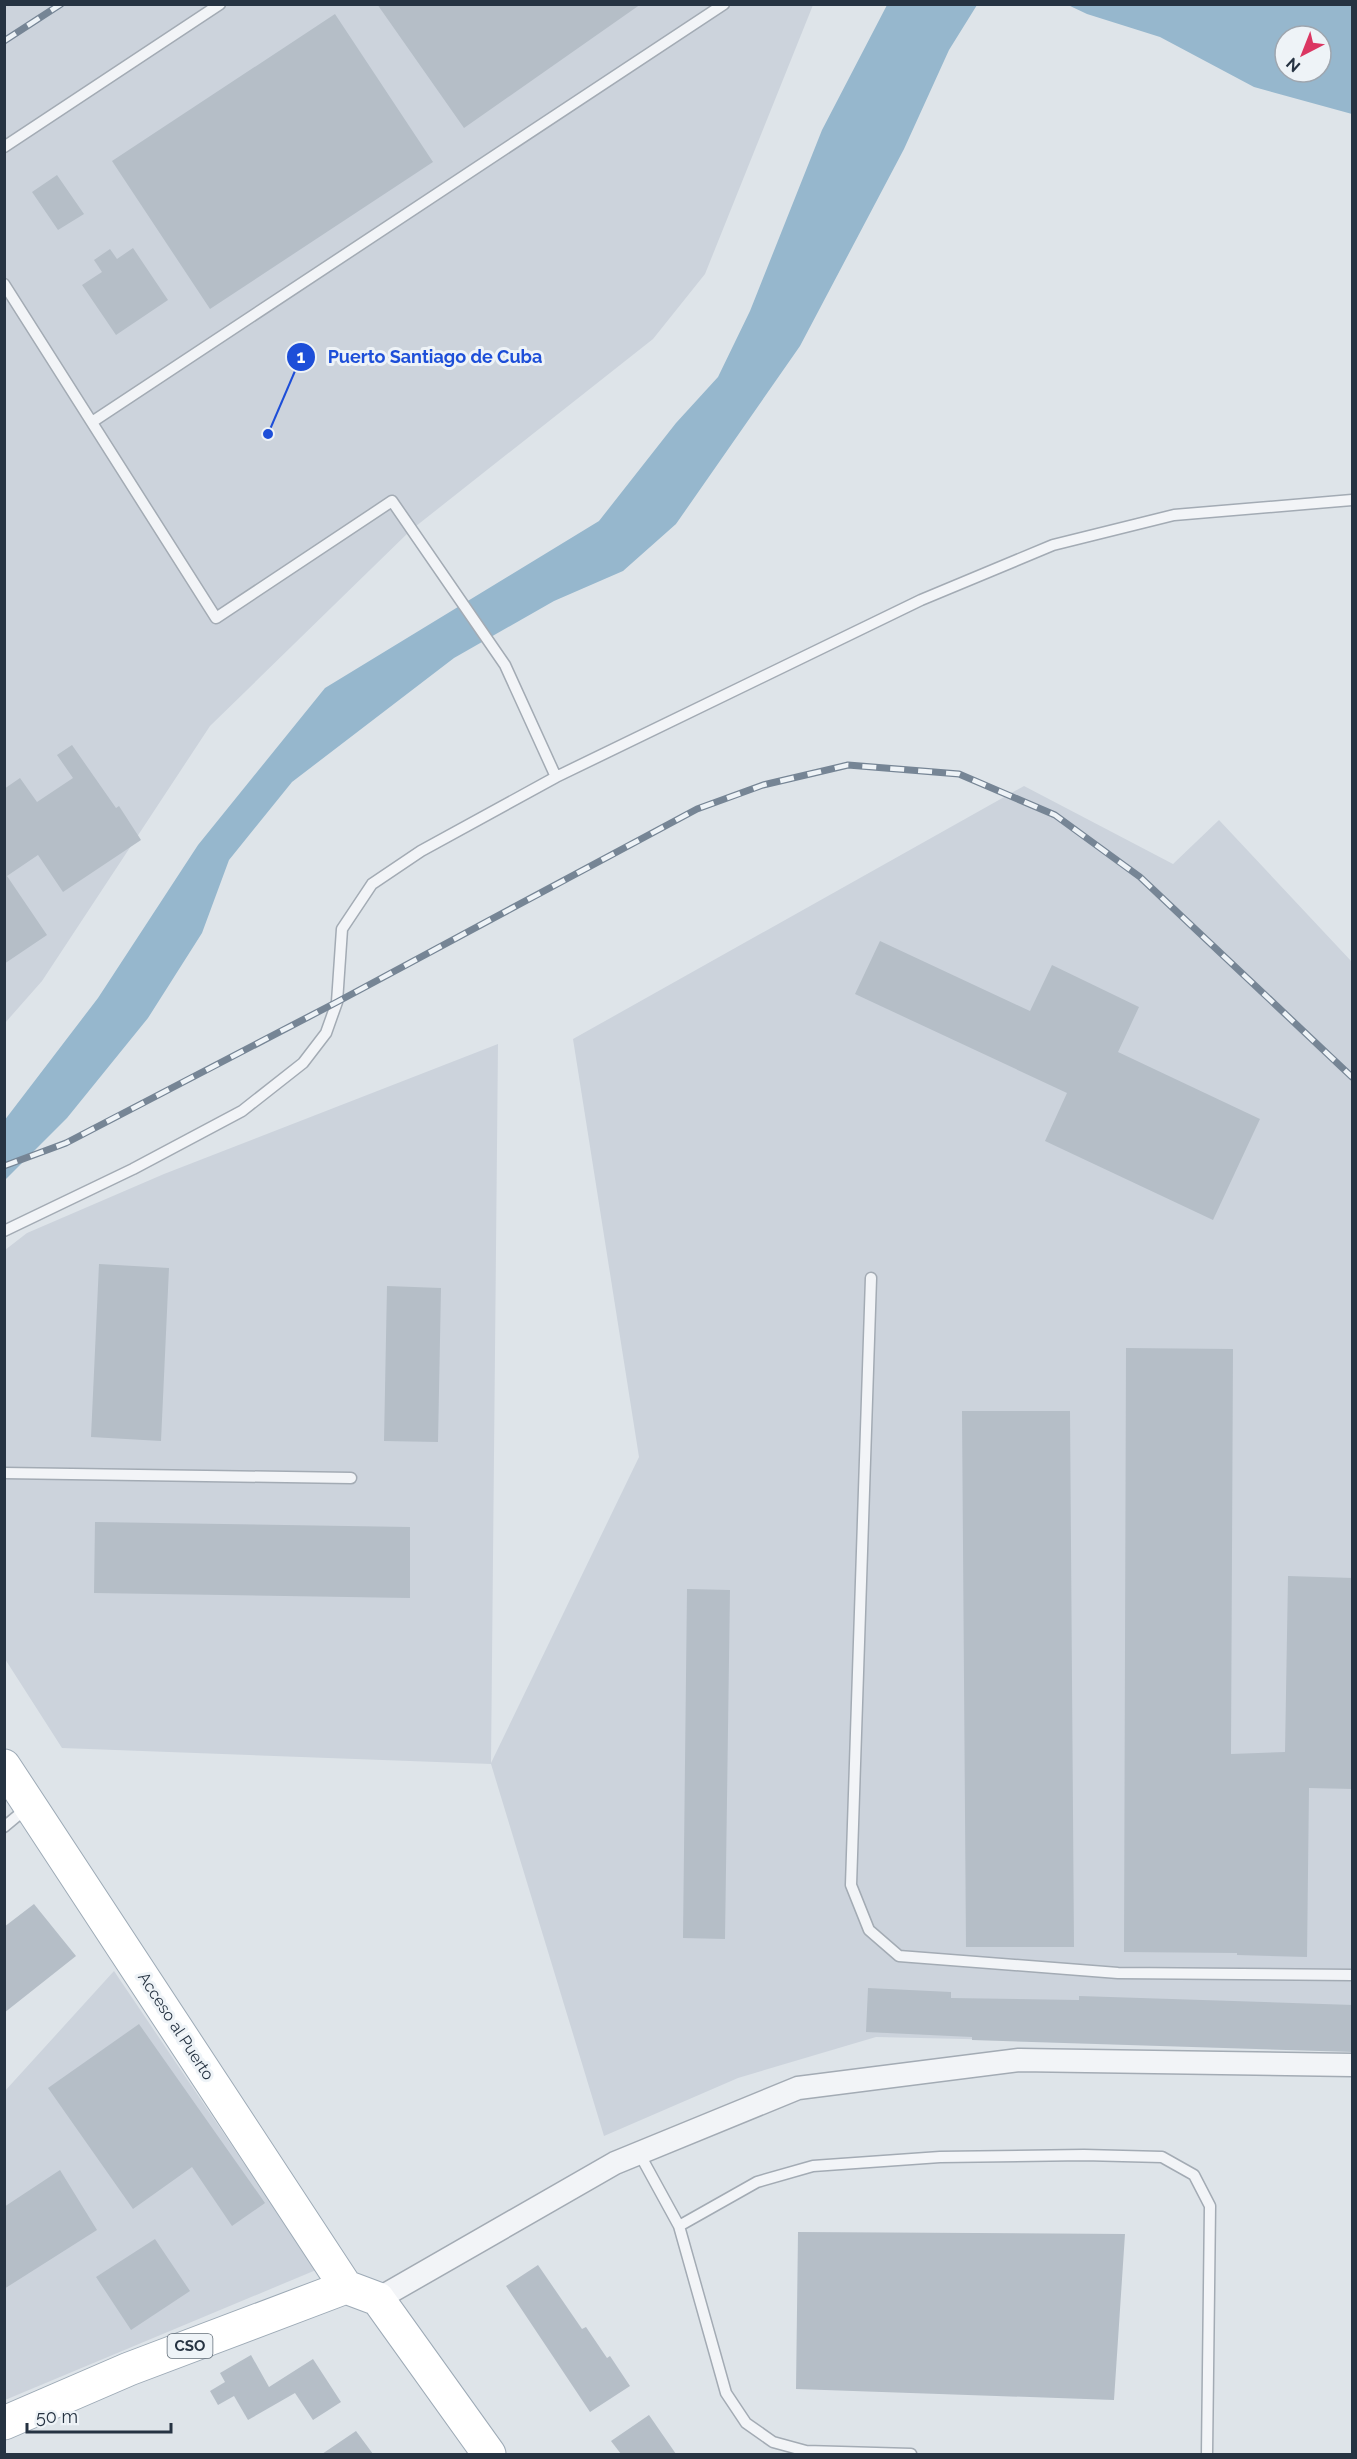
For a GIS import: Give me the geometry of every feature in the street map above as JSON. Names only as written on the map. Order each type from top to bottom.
[{"type":"main road","name":"Acceso al Puerto","points":[[4,1766],[346,2287]]},
{"type":"main road","points":[[346,2287],[378,2299],[484,2453]]},
{"type":"main road","name":"CSO","points":[[4,2423],[129,2369],[346,2287]]},
{"type":"street","points":[[378,2299],[615,2163],[798,2088],[1019,2060],[1353,2065]]},
{"type":"lane","points":[[4,147],[219,4]]},
{"type":"lane","points":[[92,422],[724,4]]},
{"type":"lane","points":[[4,284],[216,618],[392,501],[505,665],[556,777]]},
{"type":"lane","points":[[4,1231],[133,1169],[242,1111],[303,1063],[326,1034],[337,1002],[342,929],[372,884],[421,851],[556,777],[921,600],[1053,545],[1174,515],[1353,500]]},
{"type":"lane","points":[[871,1278],[850,1885],[869,1930],[899,1956],[1118,1973],[1353,1975]]},
{"type":"lane","points":[[4,1473],[351,1478]]},
{"type":"lane","points":[[4,1827],[30,1805]]},
{"type":"lane","points":[[639,2153],[679,2226],[726,2393],[746,2423],[774,2442],[806,2451],[911,2454]]},
{"type":"lane","points":[[679,2226],[757,2182],[813,2166],[940,2157],[1162,2157],[1194,2175],[1210,2206],[1207,2454]]},
{"type":"shaded area","points":[[4,5],[813,5],[705,274],[653,339],[411,530],[210,726],[42,981],[5,1023]]},
{"type":"shaded area","points":[[1024,786],[1173,864],[1219,820],[1352,962],[1352,2048],[876,2037],[738,2078],[604,2136],[491,1764],[62,1748],[5,1659],[5,1250],[27,1233],[164,1174],[498,1044],[491,1763],[639,1457],[573,1039]]},
{"type":"shaded area","points":[[114,1971],[316,2270],[5,2400],[4,2092]]},
{"type":"water","points":[[887,5],[977,5],[949,50],[904,149],[800,346],[676,524],[623,571],[554,601],[454,658],[292,782],[229,860],[202,933],[148,1018],[67,1118],[5,1180],[4,1121],[98,998],[198,845],[325,688],[599,521],[676,423],[718,377],[750,311],[822,130]]},
{"type":"water","points":[[1068,5],[1352,5],[1352,114],[1254,87],[1160,37],[1087,14]]},
{"type":"building","points":[[377,4],[641,4],[464,128]]},
{"type":"building","points":[[335,14],[433,162],[210,309],[112,161]]},
{"type":"building","points":[[57,175],[84,214],[58,230],[32,192]]},
{"type":"building","points":[[133,248],[168,300],[116,335],[82,285],[102,272],[94,260],[110,249],[117,259]]},
{"type":"building","points":[[72,745],[116,808],[119,806],[141,840],[63,892],[38,855],[7,876],[47,935],[4,964],[4,789],[20,778],[37,802],[73,778],[57,755]]},
{"type":"building","points":[[880,941],[1030,1011],[1052,965],[1139,1007],[1118,1052],[1260,1119],[1213,1220],[1045,1141],[1067,1093],[855,994]]},
{"type":"building","points":[[99,1264],[169,1268],[161,1441],[91,1437]]},
{"type":"building","points":[[387,1286],[441,1288],[438,1442],[384,1441]]},
{"type":"building","points":[[1126,1348],[1233,1349],[1231,1754],[1285,1752],[1288,1576],[1353,1578],[1353,1789],[1309,1788],[1307,1957],[1237,1955],[1237,1953],[1124,1952]]},
{"type":"building","points":[[962,1411],[1070,1411],[1074,1947],[966,1947]]},
{"type":"building","points":[[95,1522],[410,1527],[410,1598],[94,1593]]},
{"type":"building","points":[[687,1589],[730,1590],[725,1939],[683,1938]]},
{"type":"building","points":[[34,1904],[76,1956],[4,2013],[4,1927]]},
{"type":"building","points":[[868,1988],[951,1992],[951,1998],[1079,2000],[1079,1996],[1353,2005],[1353,2052],[972,2040],[972,2037],[866,2032]]},
{"type":"building","points":[[139,2024],[265,2203],[232,2226],[192,2167],[133,2209],[48,2088]]},
{"type":"building","points":[[60,2170],[97,2230],[4,2289],[4,2207]]},
{"type":"building","points":[[798,2232],[1125,2234],[1114,2400],[796,2389]]},
{"type":"building","points":[[155,2239],[190,2291],[131,2330],[96,2277]]},
{"type":"building","points":[[538,2265],[582,2329],[586,2327],[607,2358],[610,2356],[630,2386],[590,2412],[506,2286]]},
{"type":"building","points":[[251,2355],[269,2387],[313,2359],[341,2402],[313,2420],[295,2393],[248,2420],[234,2396],[218,2405],[210,2391],[225,2382],[220,2373]]},
{"type":"building","points":[[649,2415],[676,2454],[621,2454],[611,2441]]},
{"type":"building","points":[[356,2431],[373,2454],[322,2454]]},
{"type":"railway","points":[[4,41],[61,4]]},
{"type":"railway","points":[[4,1166],[66,1143],[337,1002],[697,809],[763,785],[848,765],[959,774],[1055,815],[1140,877],[1352,1077]]},
{"type":"place","name":"Puerto Santiago de Cuba","points":[[268,434]]}]
